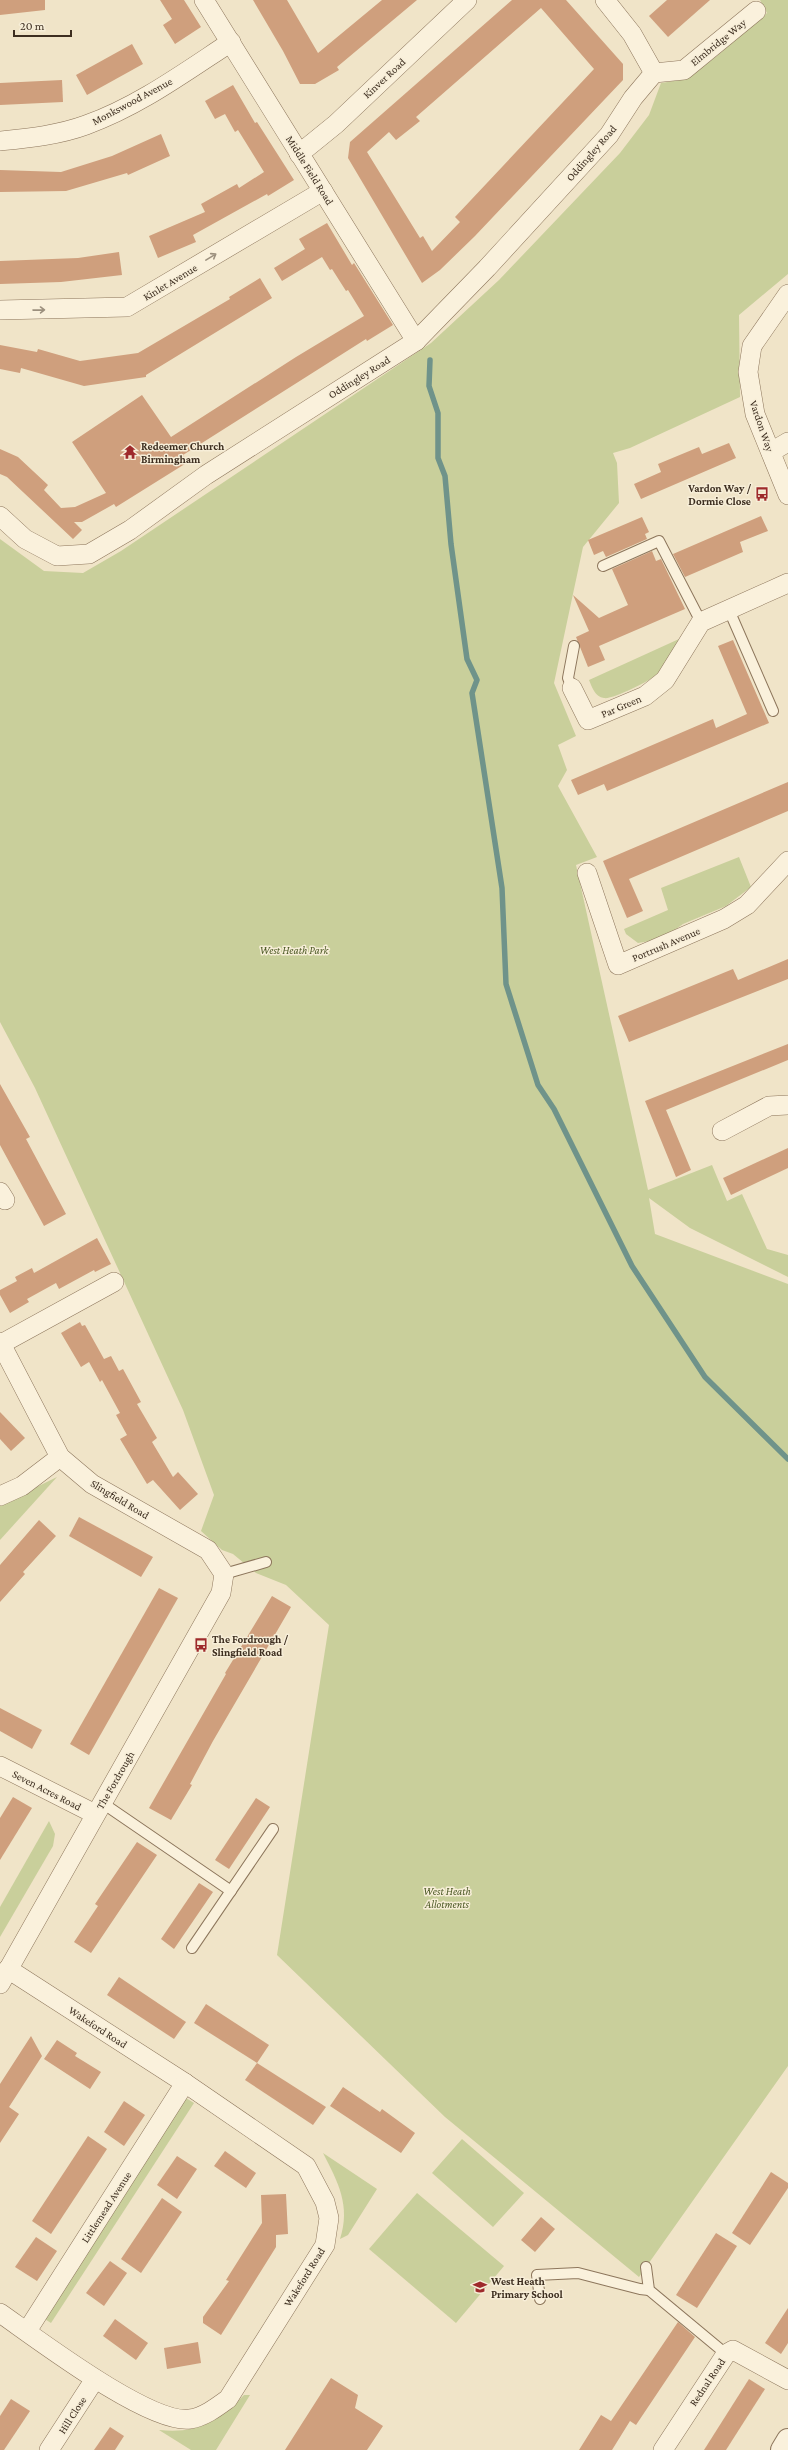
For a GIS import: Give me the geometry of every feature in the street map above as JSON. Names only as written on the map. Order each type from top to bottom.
[{"type":"street","name":"Middle Field Road","points":[[204,0],[416,341]]},
{"type":"street","name":"Kinver Road","points":[[299,154],[336,124],[467,0]]},
{"type":"street","points":[[605,0],[632,34],[654,73]]},
{"type":"street","name":"Elmbridge Way","points":[[654,73],[684,70],[756,11]]},
{"type":"street","name":"Monkswood Avenue","points":[[0,141],[31,138],[86,125],[153,93],[231,42]]},
{"type":"street","name":"Oddingley Road","points":[[0,516],[25,539],[58,556],[89,554],[130,530],[206,475],[416,341],[487,268],[609,135],[633,98],[654,73]]},
{"type":"street","name":"Kinlet Avenue","points":[[0,310],[127,307],[323,191]]},
{"type":"street","name":"Vardon Way","points":[[788,294],[752,346],[748,372],[756,414],[788,494]]},
{"type":"street","points":[[771,452],[788,442]]},
{"type":"street","points":[[701,622],[788,583]]},
{"type":"street","name":"Par Green","points":[[572,688],[588,720],[645,696],[665,680],[701,622]]},
{"type":"street","name":"Portrush Avenue","points":[[587,873],[618,965],[724,919],[741,909],[788,861]]},
{"type":"street","points":[[722,1131],[768,1106],[788,1105]]},
{"type":"street","name":"Slingfield Road","points":[[114,1282],[0,1343],[60,1457],[92,1484],[208,1550],[224,1574]]},
{"type":"street","points":[[0,1496],[22,1486],[60,1457]]},
{"type":"street","name":"The Fordrough","points":[[4,1976],[221,1593],[224,1574]]},
{"type":"street","name":"Seven Acres Road","points":[[0,1766],[98,1808]]},
{"type":"street","name":"Wakeford Road","points":[[0,2312],[95,2379],[159,2414],[190,2419],[210,2411],[228,2399],[325,2246],[330,2218],[325,2202],[306,2166],[185,2083],[4,1976]]},
{"type":"street","name":"Littlemead Avenue","points":[[27,2332],[185,2083]]},
{"type":"street","name":"Rednal Road","points":[[663,2450],[726,2354],[733,2350],[788,2380]]},
{"type":"street","name":"Hill Close","points":[[49,2450],[95,2379]]},
{"type":"street","points":[[782,2450],[788,2440]]},
{"type":"lane","points":[[603,566],[659,541],[701,622]]},
{"type":"lane","points":[[729,610],[773,711]]},
{"type":"lane","points":[[572,688],[568,678],[574,646]]},
{"type":"lane","points":[[224,1574],[266,1562]]},
{"type":"lane","points":[[98,1808],[230,1891]]},
{"type":"lane","points":[[192,1948],[274,1829]]},
{"type":"lane","points":[[646,2267],[649,2290]]},
{"type":"lane","points":[[540,2299],[537,2275],[578,2273],[649,2290],[726,2354]]},
{"type":"green space","name":"West Heath Park","points":[[760,0],[788,0],[788,274],[739,315],[740,397],[630,448],[613,453],[617,463],[619,503],[583,547],[554,683],[576,736],[558,745],[567,770],[558,786],[597,857],[576,865],[648,1190],[712,1165],[727,1201],[742,1194],[767,1249],[788,1255],[788,1277],[690,1228],[649,1198],[655,1234],[788,1284],[788,2066],[639,2277],[445,2117],[277,1955],[329,1625],[286,1585],[256,1573],[233,1554],[222,1550],[201,1531],[214,1495],[183,1410],[35,1088],[0,1022],[0,539],[44,571],[83,573],[121,551],[431,343],[499,280],[620,153],[649,115],[661,83],[686,79],[717,56],[767,13]]},
{"type":"green space","points":[[679,639],[664,666],[654,677],[640,685],[608,698],[598,696],[594,691],[589,680]]},
{"type":"green space","points":[[739,857],[751,887],[726,906],[683,924],[662,939],[638,943],[626,934],[624,929],[668,910],[661,888]]},
{"type":"green space","points":[[57,1477],[0,1540],[0,1505]]},
{"type":"green space","points":[[49,1821],[55,1834],[53,1846],[0,1937],[0,1907]]},
{"type":"green space","points":[[181,2095],[194,2103],[51,2323],[40,2316]]},
{"type":"green space","points":[[462,2139],[524,2193],[493,2227],[432,2173]]},
{"type":"green space","points":[[323,2153],[377,2189],[348,2235],[340,2239],[344,2216],[341,2194],[334,2174]]},
{"type":"green space","points":[[417,2193],[504,2266],[456,2323],[369,2249]]},
{"type":"green space","points":[[244,2395],[250,2395],[216,2450],[191,2450],[159,2430],[184,2430],[206,2424],[225,2412]]},
{"type":"building","points":[[0,0],[45,0],[45,10],[0,15]]},
{"type":"building","points":[[160,0],[184,0],[201,27],[175,44],[163,25],[172,19]]},
{"type":"building","points":[[253,0],[287,0],[318,53],[382,0],[417,0],[337,67],[339,70],[315,84],[300,84],[283,51]]},
{"type":"building","points":[[512,0],[566,0],[623,64],[623,80],[475,236],[440,270],[422,283],[348,158],[350,142]],"holes":[[[541,8],[594,69],[455,217],[460,222],[432,251],[423,236],[420,238],[367,152],[389,132],[396,140],[420,121],[416,117]]]},
{"type":"building","points":[[667,0],[710,0],[668,37],[649,16]]},
{"type":"building","points":[[132,44],[143,64],[87,95],[76,75]]},
{"type":"building","points":[[62,80],[63,102],[0,105],[0,83]]},
{"type":"building","points":[[233,85],[255,123],[257,122],[294,180],[268,196],[267,194],[193,235],[196,242],[158,258],[149,236],[205,212],[201,204],[237,184],[239,188],[264,172],[238,130],[235,132],[225,114],[215,119],[205,101]]},
{"type":"building","points":[[161,134],[170,156],[128,175],[127,173],[66,191],[0,192],[0,170],[61,172],[112,156]]},
{"type":"building","points":[[327,223],[352,265],[354,263],[393,325],[367,341],[366,339],[183,455],[188,462],[116,507],[114,504],[82,522],[74,522],[82,530],[73,539],[7,477],[0,474],[0,449],[18,457],[48,485],[44,490],[61,508],[75,507],[106,493],[72,442],[142,395],[171,437],[296,357],[364,316],[348,290],[346,291],[332,269],[330,270],[322,257],[282,281],[274,268],[305,249],[299,239]]},
{"type":"building","points":[[119,252],[122,275],[61,282],[0,284],[0,261],[78,258]]},
{"type":"building","points":[[260,278],[272,298],[146,375],[146,377],[84,386],[21,368],[20,373],[0,369],[0,345],[37,352],[38,349],[80,361],[138,353],[230,299],[229,297]]},
{"type":"building","points":[[729,443],[736,458],[641,499],[634,484],[661,472],[658,464],[699,447],[702,454]]},
{"type":"building","points":[[761,516],[768,531],[740,542],[743,552],[685,577],[673,554]]},
{"type":"building","points":[[642,517],[649,532],[645,534],[647,539],[606,557],[603,551],[594,555],[588,540]]},
{"type":"building","points":[[652,551],[656,561],[661,559],[685,609],[599,646],[605,660],[588,667],[576,637],[589,631],[573,595],[599,618],[628,605],[612,569]]},
{"type":"building","points":[[733,640],[769,723],[607,791],[604,784],[578,795],[571,780],[713,719],[716,728],[747,714],[718,646]]},
{"type":"building","points":[[788,782],[788,811],[629,879],[643,911],[627,918],[603,861]]},
{"type":"building","points":[[788,959],[788,979],[629,1042],[618,1016],[733,969],[738,980]]},
{"type":"building","points":[[788,1044],[788,1060],[666,1110],[691,1170],[676,1177],[645,1101]]},
{"type":"building","points":[[0,1084],[30,1137],[26,1139],[66,1214],[44,1226],[0,1145]]},
{"type":"building","points":[[788,1148],[788,1168],[731,1195],[723,1178]]},
{"type":"building","points":[[97,1238],[111,1264],[95,1272],[94,1270],[59,1289],[56,1283],[27,1299],[29,1302],[10,1313],[0,1295],[0,1290],[17,1281],[15,1277],[32,1268],[34,1273]]},
{"type":"building","points":[[80,1322],[82,1326],[85,1325],[104,1359],[111,1356],[119,1371],[123,1369],[141,1402],[137,1404],[157,1438],[152,1442],[173,1477],[178,1472],[198,1494],[180,1510],[153,1480],[147,1484],[120,1439],[127,1435],[116,1415],[120,1413],[102,1380],[100,1382],[89,1362],[81,1367],[61,1333]]},
{"type":"building","points":[[0,1412],[25,1438],[11,1451],[0,1439]]},
{"type":"building","points":[[79,1517],[153,1557],[141,1577],[69,1536]]},
{"type":"building","points":[[39,1520],[56,1536],[23,1572],[25,1574],[0,1602],[0,1565]]},
{"type":"building","points":[[159,1588],[178,1598],[89,1755],[70,1744]]},
{"type":"building","points":[[272,1596],[291,1607],[213,1741],[190,1784],[192,1785],[171,1820],[149,1808],[226,1674],[225,1673]]},
{"type":"building","points":[[0,1708],[42,1730],[32,1749],[0,1731]]},
{"type":"building","points":[[13,1797],[32,1808],[0,1860],[0,1818]]},
{"type":"building","points":[[256,1798],[270,1807],[229,1869],[215,1860]]},
{"type":"building","points":[[137,1842],[157,1855],[91,1953],[74,1942],[98,1906],[95,1904]]},
{"type":"building","points":[[199,1883],[213,1892],[174,1949],[161,1939]]},
{"type":"building","points":[[119,1977],[186,2022],[174,2039],[107,1995]]},
{"type":"building","points":[[206,2004],[269,2045],[257,2063],[194,2023]]},
{"type":"building","points":[[31,2036],[42,2056],[9,2107],[19,2114],[0,2143],[0,2084]]},
{"type":"building","points":[[57,2040],[77,2053],[75,2056],[101,2072],[90,2089],[44,2059]]},
{"type":"building","points":[[257,2063],[326,2107],[313,2125],[245,2080]]},
{"type":"building","points":[[343,2087],[380,2112],[382,2109],[415,2133],[401,2153],[330,2106]]},
{"type":"building","points":[[124,2101],[145,2115],[124,2146],[104,2132]]},
{"type":"building","points":[[88,2136],[107,2149],[51,2234],[32,2221]]},
{"type":"building","points":[[225,2151],[256,2173],[246,2188],[214,2166]]},
{"type":"building","points":[[177,2156],[197,2169],[177,2199],[157,2185]]},
{"type":"building","points":[[771,2172],[788,2183],[788,2188],[750,2245],[732,2233]]},
{"type":"building","points":[[286,2194],[288,2234],[276,2235],[276,2247],[221,2335],[203,2323],[203,2317],[229,2281],[226,2280],[262,2223],[261,2195]]},
{"type":"building","points":[[162,2198],[182,2212],[141,2273],[121,2259]]},
{"type":"building","points":[[541,2217],[555,2229],[535,2252],[521,2240]]},
{"type":"building","points":[[716,2233],[737,2246],[697,2308],[676,2295]]},
{"type":"building","points":[[36,2237],[57,2251],[37,2281],[15,2267]]},
{"type":"building","points":[[110,2261],[127,2273],[104,2306],[86,2293]]},
{"type":"building","points":[[788,2308],[788,2343],[781,2354],[765,2343]]},
{"type":"building","points":[[115,2319],[148,2343],[136,2360],[103,2336]]},
{"type":"building","points":[[678,2322],[695,2337],[636,2425],[630,2421],[612,2450],[579,2450],[601,2415],[611,2421]]},
{"type":"building","points":[[198,2342],[201,2363],[167,2369],[164,2348]]},
{"type":"building","points":[[331,2378],[358,2395],[355,2408],[383,2426],[367,2450],[285,2450]]},
{"type":"building","points":[[749,2379],[765,2389],[726,2450],[704,2450]]},
{"type":"building","points":[[11,2399],[30,2411],[4,2450],[0,2450],[0,2416]]},
{"type":"building","points":[[110,2427],[124,2436],[115,2450],[94,2450]]},
{"type":"waterway","points":[[430,360],[429,386],[438,413],[438,458],[445,476],[451,544],[467,659],[477,680],[472,693],[502,888],[506,984],[538,1085],[554,1109],[632,1266],[705,1377],[788,1459]]},
{"type":"place","name":"Redeemer Church Birmingham","points":[[130,452]]},
{"type":"place","name":"Vardon Way / Dormie Close","points":[[762,494]]},
{"type":"place","name":"The Fordrough / Slingfield Road","points":[[201,1645]]},
{"type":"place","name":"West Heath Primary School","points":[[480,2287]]},
{"type":"park label","name":"West Heath Allotments","points":[[447,1897]]}]
